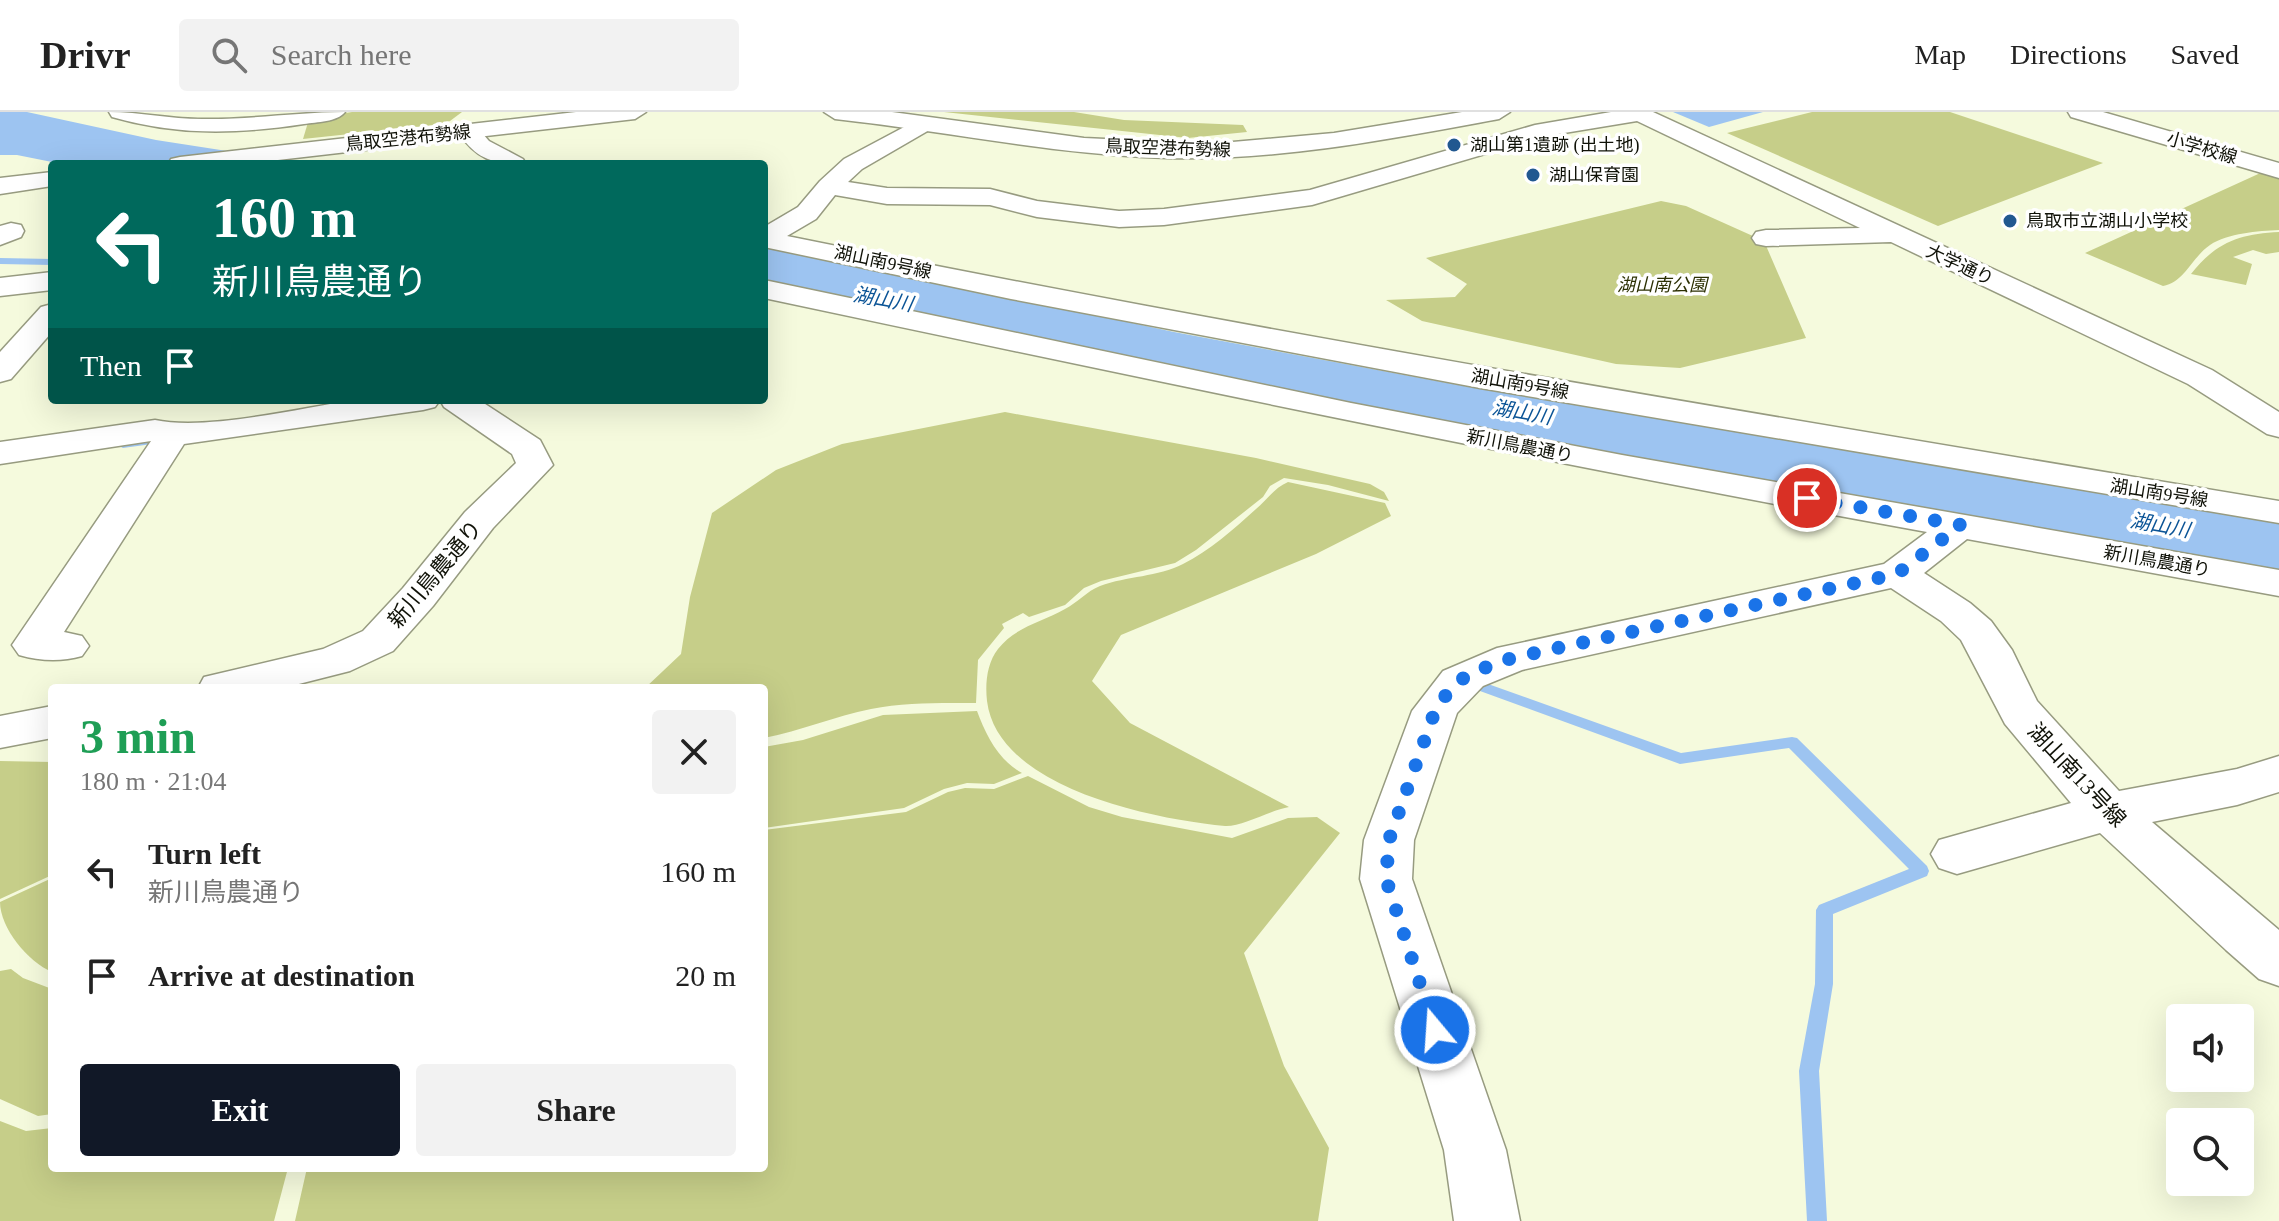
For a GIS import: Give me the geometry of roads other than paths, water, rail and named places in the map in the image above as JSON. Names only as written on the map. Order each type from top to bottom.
[{"type":"street","points":[[120,112],[158,123],[194,126],[334,112]]},
{"type":"street","name":"鳥取空港布勢線","points":[[214,160],[484,124],[635,112]]},
{"type":"street","name":"鳥取空港布勢線","points":[[835,112],[1121,149],[1223,151],[1315,144],[1499,112]]},
{"type":"street","name":"小学校線","points":[[2079,112],[2279,171]]},
{"type":"street","points":[[829,186],[887,196],[990,197],[1037,209],[1119,219],[1164,217],[1312,197],[1543,130],[1638,113]]},
{"type":"street","name":"大学通り","points":[[1638,113],[2200,377],[2279,427]]},
{"type":"street","points":[[484,124],[481,146],[507,160]]},
{"type":"street","points":[[768,236],[807,213],[829,186],[853,164],[923,124]]},
{"type":"street","points":[[0,186],[48,180]]},
{"type":"street","points":[[1766,238],[1895,235]]},
{"type":"street","name":"湖山南9号線","points":[[768,239],[1011,290],[1480,378],[2279,512]]},
{"type":"street","points":[[0,287],[48,281]]},
{"type":"street","name":"新川鳥農通り","points":[[768,290],[1381,419],[1622,466],[2279,583]]},
{"type":"street","points":[[0,372],[48,318]]},
{"type":"street","points":[[0,453],[155,430],[173,434],[210,432],[396,404]]},
{"type":"street","name":"新川鳥農通り","points":[[237,684],[335,661],[378,641],[418,597],[479,520],[535,465],[527,448],[462,404]]},
{"type":"street","points":[[67,646],[34,645],[173,434]]},
{"type":"street","points":[[1487,1221],[1475,1150],[1386,879],[1389,840],[1435,711],[1447,693],[1461,677],[1512,658],[1897,574],[1961,525]]},
{"type":"street","name":"湖山南13号線","points":[[1897,574],[1947,607],[1984,640],[2025,719],[2108,812],[2223,917],[2279,962]]},
{"type":"street","points":[[0,732],[48,723]]},
{"type":"street","points":[[1957,854],[2108,812],[2237,787],[2279,774]]},
{"type":"water","points":[[0,112],[27,112],[156,140],[285,160],[48,161],[0,155]]},
{"type":"water","points":[[1673,112],[1763,112],[1709,127]]},
{"type":"water","name":"湖山川","points":[[768,245],[1174,332],[1480,389],[1484,383],[2279,520],[2279,576],[1695,473],[768,286]]},
{"type":"waterway","points":[[0,261],[48,262]]},
{"type":"waterway","points":[[123,445],[148,442]]},
{"type":"waterway","points":[[1474,684],[1680,759],[1792,742],[1921,871],[1825,910],[1824,984],[1809,1071],[1817,1221]]},
{"type":"place","name":"湖山第1遺跡 (出土地)","points":[[1454,145]]},
{"type":"place","name":"湖山保育園","points":[[1533,175]]},
{"type":"place","name":"鳥取市立湖山小学校","points":[[2010,221]]},
{"type":"park label","name":"湖山南公園","points":[[1662,285]]}]
